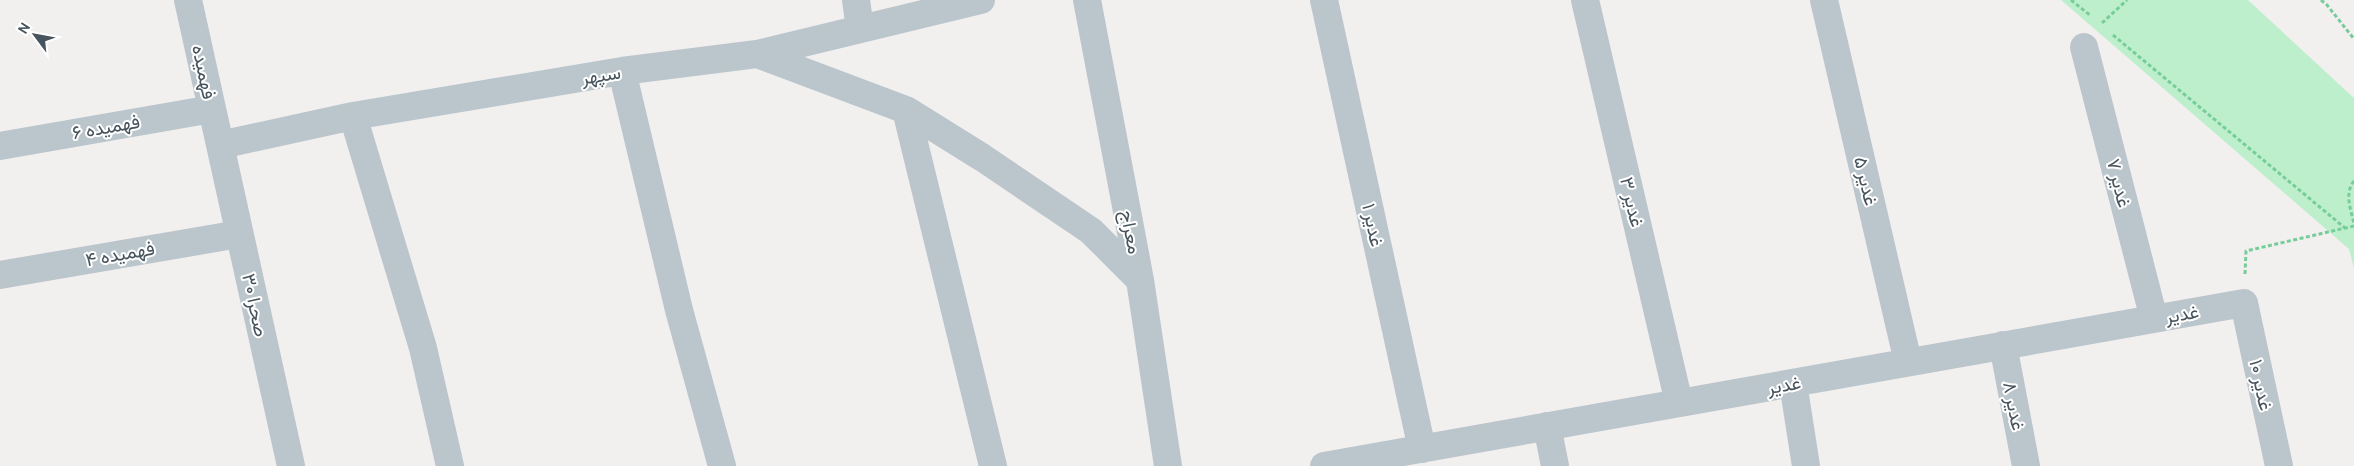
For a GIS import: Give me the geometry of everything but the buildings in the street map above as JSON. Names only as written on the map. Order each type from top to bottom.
[{"type":"street","name":"فهمیده","points":[[188,0],[220,145]]},
{"type":"street","points":[[856,0],[860,29]]},
{"type":"street","name":"سپهر","points":[[220,145],[352,116],[622,72],[757,54],[981,0]]},
{"type":"street","name":"معراج","points":[[1087,0],[1140,280],[1168,466]]},
{"type":"street","name":"غدیر ۱","points":[[1324,0],[1422,449]]},
{"type":"street","name":"غدیر ۳","points":[[1584,0],[1679,403]]},
{"type":"street","name":"غدیر ۵","points":[[1824,0],[1908,362]]},
{"type":"street","name":"غدیر ۷","points":[[2084,47],[2154,319]]},
{"type":"street","points":[[757,54],[906,110],[983,158],[1091,231],[1140,280]]},
{"type":"street","points":[[622,72],[679,310],[722,466]]},
{"type":"street","name":"فهمیده ۶","points":[[0,146],[212,109]]},
{"type":"street","points":[[906,110],[993,466]]},
{"type":"street","points":[[352,116],[422,348],[450,466]]},
{"type":"street","name":"صحرا ۳۰","points":[[220,145],[287,466]]},
{"type":"street","name":"فهمیده ۴","points":[[0,275],[239,234]]},
{"type":"street","name":"غدیر","points":[[1324,466],[2244,303]]},
{"type":"street","name":"غدیر ۱۰","points":[[2244,303],[2279,466]]},
{"type":"street","name":"غدیر ۸","points":[[2003,345],[2026,466]]},
{"type":"street","points":[[1793,383],[1806,466]]},
{"type":"street","points":[[1547,426],[1555,466]]},
{"type":"path","points":[[2072,0],[2093,18]]},
{"type":"path","points":[[2321,0],[2354,39]]},
{"type":"path","points":[[2100,24],[2345,228]]},
{"type":"path","points":[[2244,303],[2246,251],[2354,225],[2348,198],[2350,186],[2354,181]]},
{"type":"green space","points":[[2061,0],[2248,0],[2354,98],[2354,268],[2349,249]]}]
